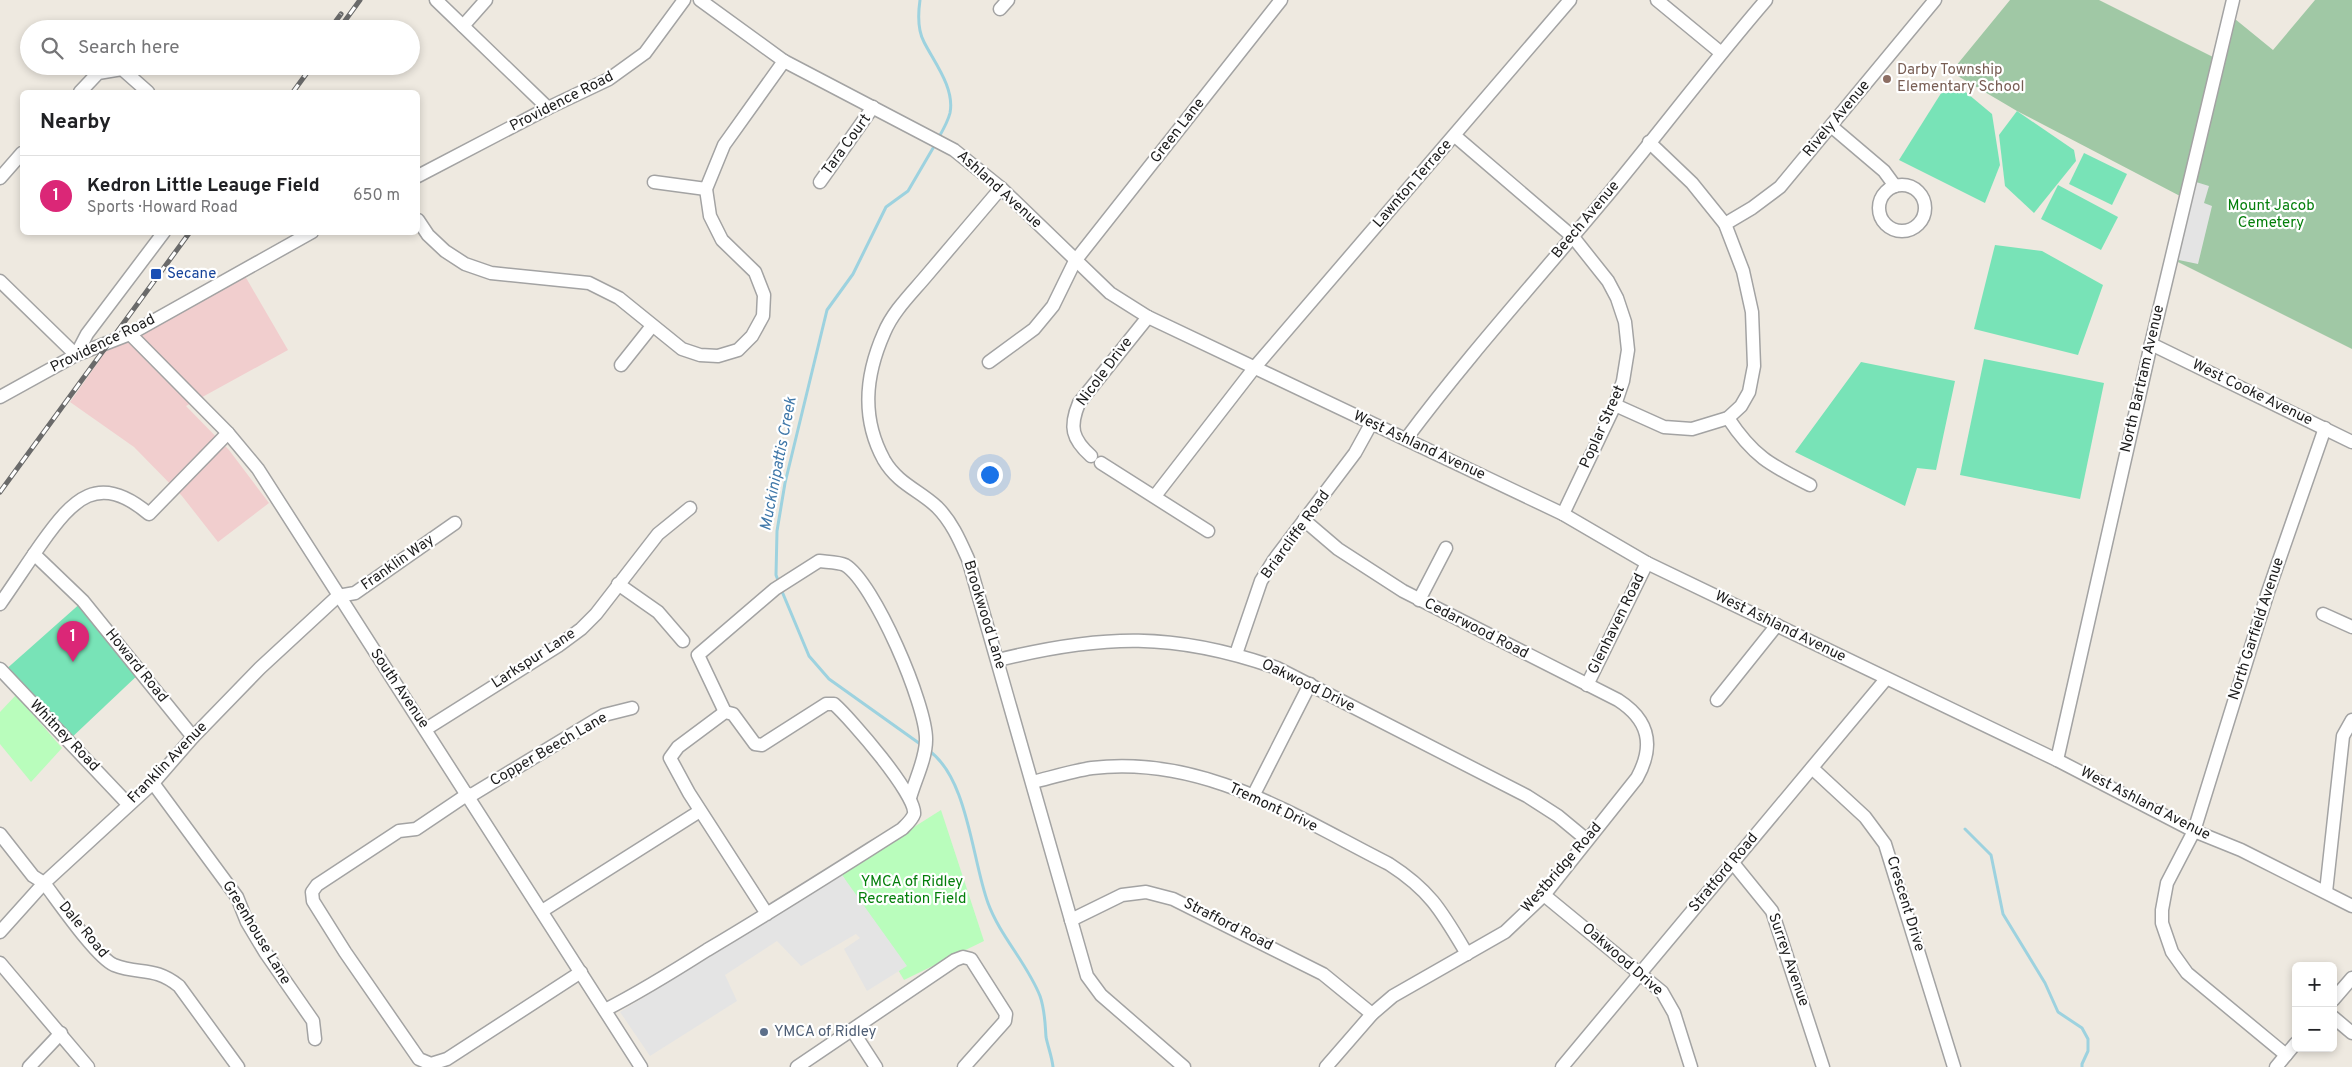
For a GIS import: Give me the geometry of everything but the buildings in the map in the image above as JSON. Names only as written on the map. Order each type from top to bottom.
[{"type":"street","points":[[436,0],[548,108]]},
{"type":"street","points":[[463,26],[486,0]]},
{"type":"street","name":"Providence Road","points":[[420,175],[548,108],[610,79],[645,53],[684,0]]},
{"type":"street","name":"Ashland Avenue","points":[[700,0],[784,61],[954,150],[1001,188],[1110,293],[1148,317],[1211,345]]},
{"type":"street","name":"Green Lane","points":[[990,362],[1034,330],[1053,306],[1075,261],[1281,0]]},
{"type":"street","name":"Lawnton Terrace","points":[[1155,496],[1255,367],[1570,0]]},
{"type":"street","points":[[1657,0],[1720,52]]},
{"type":"street","name":"Beech Avenue","points":[[1406,439],[1437,397],[1573,237],[1720,52],[1766,0]]},
{"type":"street","name":"Rively Avenue","points":[[1725,224],[1752,208],[1780,187],[1936,0]]},
{"type":"street","name":"North Bartram Avenue","points":[[2057,760],[2150,344],[2233,0]]},
{"type":"street","points":[[420,223],[428,235],[445,252],[465,264],[491,273],[588,283],[619,298],[682,349],[700,355],[718,356],[738,350],[752,336],[763,316],[764,294],[755,272],[722,240],[710,216],[706,189],[724,146],[784,61]]},
{"type":"street","points":[[82,90],[95,75]]},
{"type":"street","points":[[129,75],[146,90]]},
{"type":"street","name":"Tara Court","points":[[820,182],[873,108]]},
{"type":"street","points":[[1831,126],[1884,171],[1895,186]]},
{"type":"street","name":"Poplar Street","points":[[1455,136],[1573,237],[1608,281],[1626,322],[1627,366],[1615,405],[1564,514]]},
{"type":"street","points":[[1615,405],[1664,427],[1692,429],[1728,418],[1741,406],[1749,392],[1754,366],[1752,312],[1743,271],[1725,224],[1692,183],[1649,142]]},
{"type":"street","points":[[0,178],[20,156]]},
{"type":"street","points":[[654,182],[706,189]]},
{"type":"street","name":"Brookwood Lane","points":[[1001,188],[904,302],[884,332],[873,367],[866,405],[872,432],[884,461],[901,482],[937,507],[954,529],[968,559],[1087,976],[1093,987],[1112,1005],[1184,1067]]},
{"type":"street","points":[[0,281],[76,355],[87,334],[162,235]]},
{"type":"street","name":"Providence Road","points":[[0,397],[76,355],[130,334],[307,235]]},
{"type":"street","name":"Nicole Drive","points":[[1148,317],[1079,403],[1074,415],[1074,435],[1078,445],[1096,460],[1208,531]]},
{"type":"street","points":[[621,365],[652,326]]},
{"type":"street","name":"South Avenue","points":[[130,334],[228,433],[258,469],[338,596],[469,795],[641,1067]]},
{"type":"street","name":"West Cooke Avenue","points":[[2150,344],[2352,442]]},
{"type":"street","name":"West Ashland Avenue","points":[[1211,345],[1372,424],[1564,514],[1647,563],[2057,760],[2194,830],[2241,850],[2352,906]]},
{"type":"street","points":[[1728,418],[1742,441],[1760,458],[1810,485]]},
{"type":"street","name":"Briarcliffe Road","points":[[1236,654],[1261,582],[1304,520],[1355,454],[1372,424]]},
{"type":"street","name":"North Garfield Avenue","points":[[2286,1055],[2187,973],[2172,952],[2162,923],[2162,910],[2167,883],[2194,830],[2268,592],[2325,428]]},
{"type":"street","points":[[0,604],[60,517],[78,500],[93,495],[117,494],[134,502],[149,514],[204,460],[228,433]]},
{"type":"street","name":"Larkspur Lane","points":[[426,729],[573,635],[596,614],[658,534],[690,508]]},
{"type":"street","name":"Cedarwood Road","points":[[1304,520],[1338,550],[1419,600],[1628,707],[1641,721],[1646,735]]},
{"type":"street","name":"Franklin Way","points":[[338,596],[355,593],[455,523]]},
{"type":"street","points":[[1419,600],[1446,548]]},
{"type":"street","name":"Howard Road","points":[[34,554],[83,601],[193,737]]},
{"type":"street","points":[[724,712],[698,655],[779,586],[819,561],[845,565],[866,588],[909,671],[918,695],[926,740],[924,753],[910,798]]},
{"type":"street","name":"Glenhaven Road","points":[[1587,685],[1647,563]]},
{"type":"street","points":[[618,584],[658,612],[683,641]]},
{"type":"street","name":"Franklin Avenue","points":[[0,932],[44,883],[152,783],[193,737],[260,668],[338,596]]},
{"type":"street","points":[[2323,614],[2352,628]]},
{"type":"street","points":[[1717,700],[1777,626]]},
{"type":"street","name":"Oakwood Drive","points":[[998,660],[1074,644],[1124,640],[1180,643],[1236,654],[1277,668],[1310,684],[1527,796],[1558,816],[1587,840]]},
{"type":"street","name":"Whitney Road","points":[[0,669],[128,804]]},
{"type":"street","name":"Stratford Road","points":[[1562,1067],[1886,679]]},
{"type":"street","points":[[1253,796],[1310,684]]},
{"type":"street","points":[[605,1010],[767,914],[902,829],[912,820],[914,812],[910,798],[871,744],[834,704],[826,704],[762,746],[755,744],[733,714],[724,712],[678,747],[670,758],[700,811],[767,914]]},
{"type":"street","name":"Copper Beech Lane","points":[[581,972],[447,1059],[431,1064],[419,1059],[312,901],[312,892],[316,885],[400,831],[416,829],[469,795],[604,715],[632,708]]},
{"type":"street","points":[[2326,892],[2343,736],[2352,720]]},
{"type":"street","name":"Westbridge Road","points":[[1326,1067],[1372,1014],[1410,985],[1505,932],[1544,895],[1637,778],[1647,756],[1646,735]]},
{"type":"street","name":"Tremont Drive","points":[[1033,782],[1090,768],[1134,766],[1178,771],[1206,777],[1253,796],[1388,864],[1409,877],[1423,889],[1443,913],[1467,954]]},
{"type":"street","name":"Crescent Drive","points":[[1812,768],[1869,821],[1885,844],[1954,1067]]},
{"type":"street","name":"Greenhouse Lane","points":[[152,783],[237,897],[247,922],[265,952],[313,1021],[315,1039]]},
{"type":"street","points":[[542,911],[700,811]]},
{"type":"street","name":"Dale Road","points":[[0,834],[33,876],[44,883],[95,948],[112,964],[166,976],[179,986],[238,1067]]},
{"type":"street","name":"Surrey Avenue","points":[[1733,863],[1772,911],[1822,1067]]},
{"type":"street","name":"Strafford Road","points":[[1071,920],[1122,895],[1146,892],[1174,898],[1323,974],[1372,1014]]},
{"type":"street","name":"Oakwood Drive","points":[[1544,895],[1662,992],[1669,1003],[1692,1067]]},
{"type":"street","points":[[797,1067],[955,960],[963,957],[971,959],[1006,1014],[1006,1020],[964,1067]]},
{"type":"street","points":[[0,963],[88,1067]]},
{"type":"street","points":[[2337,995],[2352,978]]},
{"type":"street","points":[[2337,1020],[2352,1033]]},
{"type":"street","points":[[852,1030],[876,1067]]},
{"type":"street","points":[[30,1067],[61,1033]]},
{"type":"street","points":[[2276,1067],[2292,1048]]},
{"type":"shaded area","points":[[2196,182],[2209,186],[2204,203],[2212,206],[2198,264],[2174,259]]},
{"type":"shaded area","points":[[245,276],[288,350],[186,406],[229,450],[269,503],[218,542],[182,496],[134,447],[70,402],[106,351]]},
{"type":"shaded area","points":[[842,875],[907,966],[867,991],[844,949],[860,938],[856,934],[801,966],[777,941],[725,975],[737,1001],[650,1056],[620,1012]]},
{"type":"green space","name":"Mount Jacob Cemetery","points":[[2010,0],[2099,0],[2225,63],[2235,19],[2273,50],[2315,0],[2352,0],[2352,349],[2178,262],[2200,162],[2190,158],[2180,196],[2017,111],[1951,72]]},
{"type":"green space","points":[[1950,79],[1992,114],[2000,165],[1985,203],[1899,160]]},
{"type":"green space","points":[[2017,111],[2074,150],[2076,161],[2034,213],[2005,186],[1999,135]]},
{"type":"green space","points":[[2084,153],[2127,174],[2112,205],[2069,184]]},
{"type":"green space","points":[[2058,185],[2118,217],[2101,250],[2041,219]]},
{"type":"green space","points":[[1995,245],[2042,251],[2103,285],[2078,355],[1974,329]]},
{"type":"green space","points":[[1984,359],[2104,383],[2080,499],[1960,475]]},
{"type":"green space","points":[[1861,362],[1955,381],[1936,470],[1917,468],[1905,506],[1795,452]]},
{"type":"green space","points":[[83,601],[141,672],[68,741],[3,672]]},
{"type":"green space","points":[[16,695],[62,748],[31,782],[0,744],[0,712]]},
{"type":"green space","name":"YMCA of Ridley Recreation Field","points":[[941,810],[984,941],[904,980],[841,873]]},
{"type":"waterway","name":"Muckinipattis Creek","points":[[920,0],[920,32],[947,85],[951,104],[947,122],[939,137]]},
{"type":"waterway","name":"Muckinipattis Creek","points":[[779,583],[776,575],[777,531],[785,483],[827,310],[853,274],[886,207],[908,191],[936,143]]},
{"type":"waterway","name":"Muckinipattis Creek","points":[[781,589],[809,656],[829,679],[923,746]]},
{"type":"waterway","name":"Muckinipattis Creek","points":[[928,750],[941,763],[952,779],[967,820],[988,903],[999,927],[1028,972],[1040,996],[1053,1067]]},
{"type":"waterway","points":[[1965,829],[1991,855],[2003,914],[2045,983],[2058,1012],[2082,1028],[2088,1039],[2088,1051],[2082,1067]]},
{"type":"railway","points":[[346,20],[360,0]]},
{"type":"railway","points":[[337,20],[341,14]]},
{"type":"railway","points":[[294,90],[305,75]]},
{"type":"railway","points":[[0,492],[188,235]]},
{"type":"place","name":"Darby Township Elementary School","points":[[1887,79]]},
{"type":"place","name":"Secane","points":[[156,274]]},
{"type":"place","name":"Kedron Little Leauge Field","points":[[73,662]]},
{"type":"place","name":"YMCA of Ridley","points":[[764,1032]]}]
